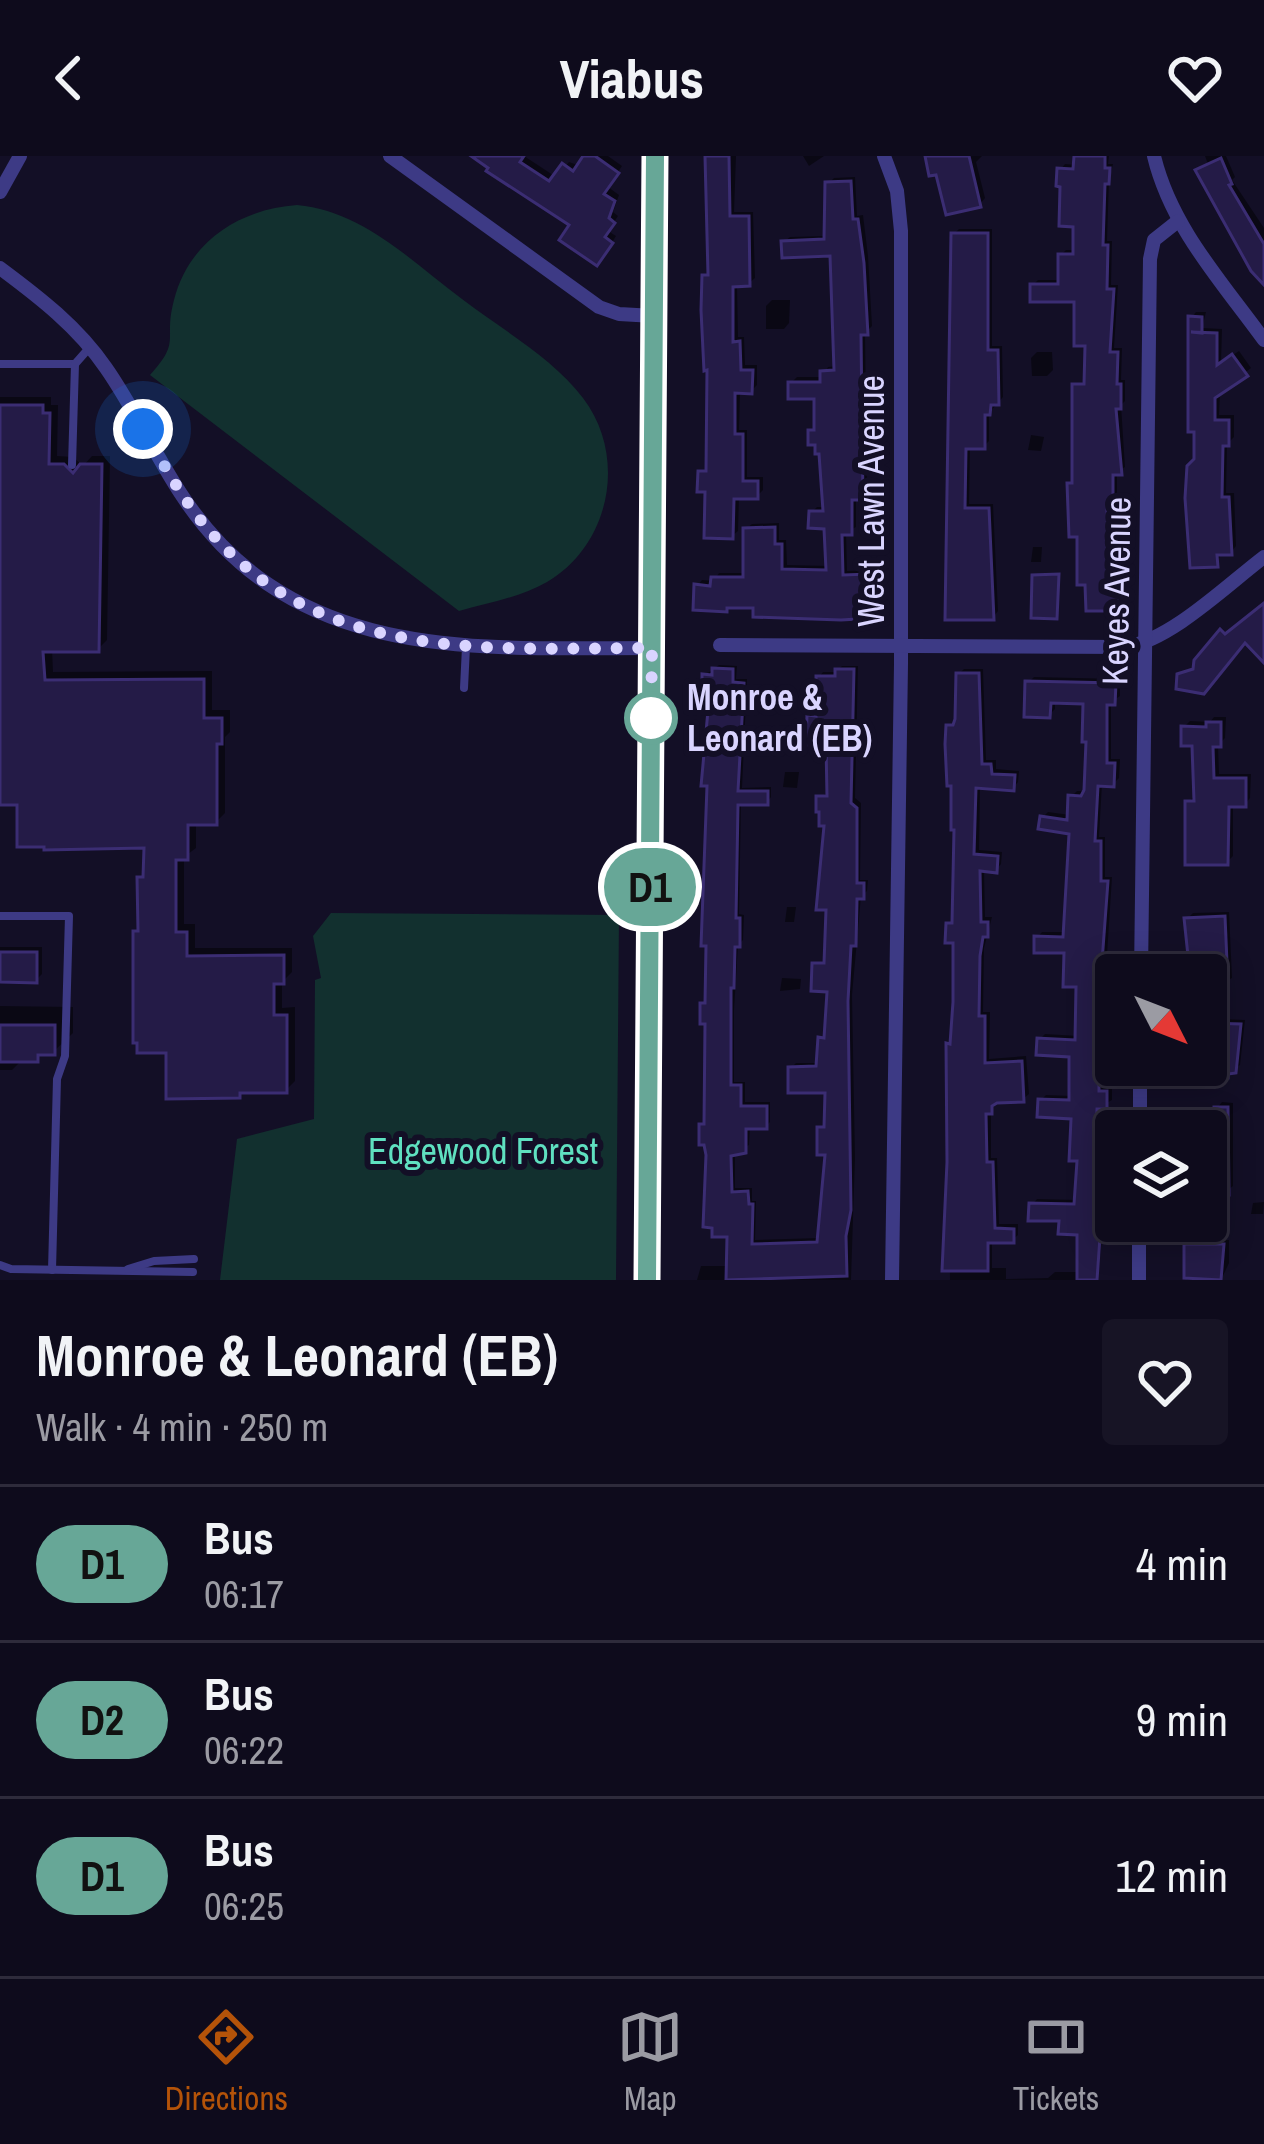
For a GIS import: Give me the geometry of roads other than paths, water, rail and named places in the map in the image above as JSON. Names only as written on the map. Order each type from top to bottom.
[{"type":"main road","points":[[647,1280],[655,156]]},
{"type":"street","points":[[0,192],[20,156]]},
{"type":"street","points":[[389,156],[599,308],[654,316]]},
{"type":"street","name":"West Lawn Avenue","points":[[884,156],[896,191],[901,231],[892,1280]]},
{"type":"street","points":[[1154,156],[1178,221],[1264,340]]},
{"type":"street","name":"Keyes Avenue","points":[[1141,954],[1151,249],[1159,235],[1178,221]]},
{"type":"street","points":[[0,268],[46,302],[90,347],[210,533],[256,575],[328,617],[362,630],[466,647],[652,648]]},
{"type":"street","points":[[720,645],[1144,644],[1264,557]]},
{"type":"street","points":[[1139,1242],[1139,1280]]},
{"type":"lane","points":[[73,465],[75,364],[90,347]]},
{"type":"lane","points":[[0,364],[75,364]]},
{"type":"lane","points":[[464,688],[466,647]]},
{"type":"lane","points":[[0,916],[69,916],[64,1056],[57,1079],[52,1270]]},
{"type":"lane","points":[[127,1275],[154,1261],[194,1259]]},
{"type":"lane","points":[[0,1265],[127,1275],[193,1272]]},
{"type":"place","name":"Monroe & Leonard (EB)","points":[[651,718]]},
{"type":"park label","name":"Edgewood Forest","points":[[483,1151]]}]
